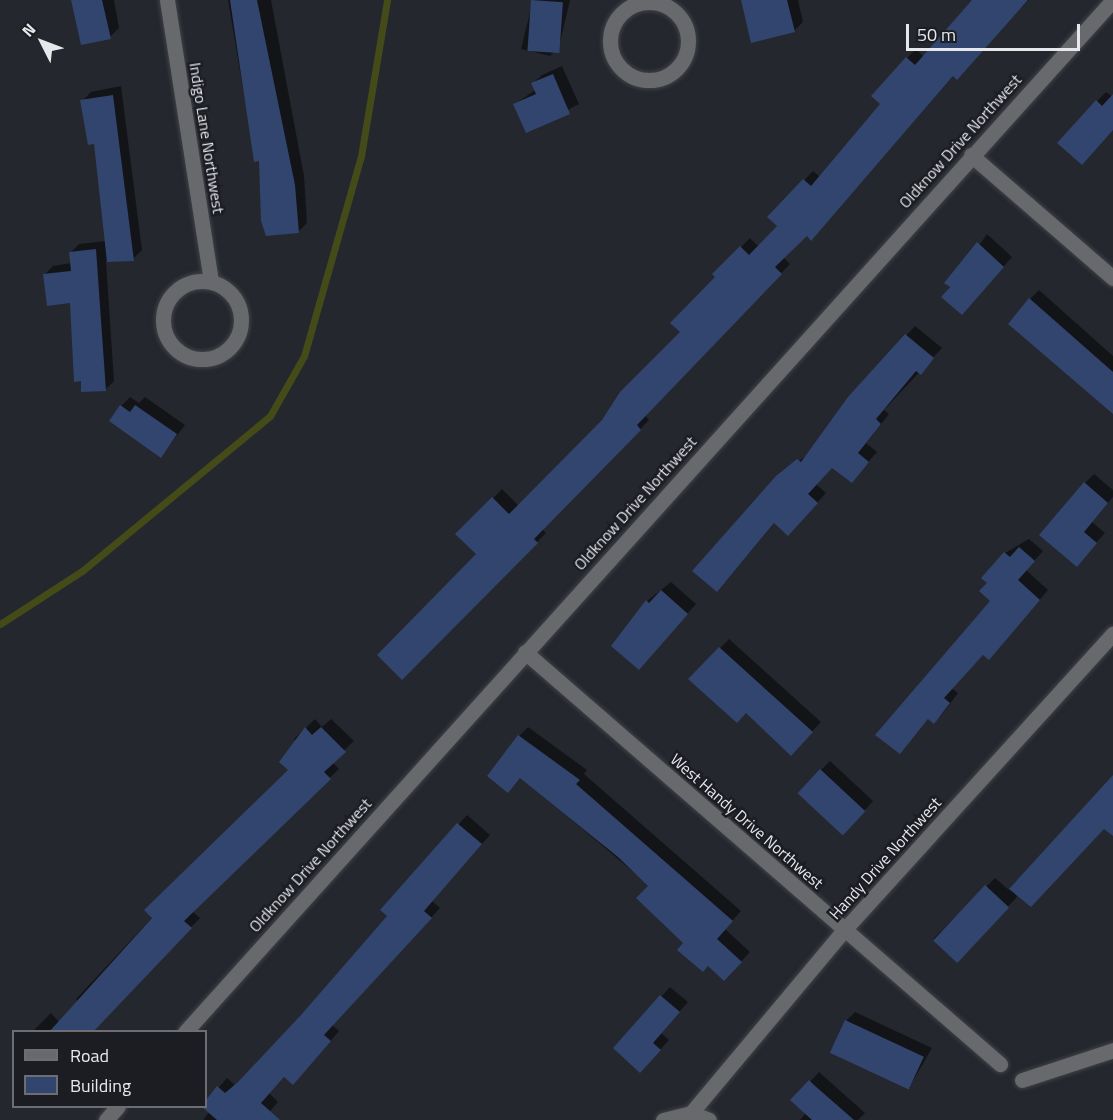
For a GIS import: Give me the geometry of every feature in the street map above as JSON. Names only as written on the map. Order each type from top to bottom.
[{"type":"street","name":"Indigo Lane Northwest","points":[[167,0],[211,282]]},
{"type":"street","name":"Oldknow Drive Northwest","points":[[187,1030],[971,155],[1113,0]]},
{"type":"street","points":[[656,1],[678,13],[688,48],[666,77],[640,80],[618,65],[609,40],[619,15],[642,2],[656,1]]},
{"type":"street","points":[[971,155],[1113,278]]},
{"type":"street","points":[[211,282],[239,307],[239,333],[223,353],[198,360],[171,345],[162,314],[175,291],[211,282]]},
{"type":"street","name":"Handy Drive Northwest","points":[[691,1113],[845,930],[1113,633]]},
{"type":"street","name":"West Handy Drive Northwest","points":[[525,652],[1000,1064]]},
{"type":"street","points":[[1022,1080],[1113,1050]]},
{"type":"street","points":[[106,1120],[117,1108]]},
{"type":"street","points":[[663,1120],[691,1113],[709,1120]]},
{"type":"building","points":[[71,0],[102,0],[111,39],[81,45]]},
{"type":"building","points":[[230,0],[257,0],[295,185],[299,233],[266,236],[261,221],[259,161],[254,162]]},
{"type":"building","points":[[531,0],[563,2],[559,53],[527,51]]},
{"type":"building","points":[[741,0],[787,0],[795,32],[751,43]]},
{"type":"building","points":[[972,0],[1028,0],[957,80],[953,76],[811,241],[807,236],[775,267],[782,274],[637,425],[641,430],[534,539],[538,543],[402,680],[377,655],[476,554],[455,534],[492,497],[509,514],[602,420],[620,392],[680,332],[670,323],[715,277],[712,274],[740,246],[749,255],[777,226],[767,217],[803,179],[811,186],[880,104],[871,96],[906,57],[915,65]]},
{"type":"building","points":[[553,74],[570,114],[526,133],[513,104],[536,94],[531,83]]},
{"type":"building","points":[[1113,94],[1113,130],[1082,165],[1057,143],[1096,100],[1102,106]]},
{"type":"building","points":[[113,95],[134,261],[107,262],[94,144],[88,145],[80,100]]},
{"type":"building","points":[[977,242],[1004,267],[962,315],[941,297],[950,287],[944,283]]},
{"type":"building","points":[[96,249],[106,391],[81,392],[81,381],[74,382],[70,303],[47,306],[43,274],[71,271],[69,252]]},
{"type":"building","points":[[1029,298],[1113,372],[1113,414],[1008,324]]},
{"type":"building","points":[[905,334],[934,358],[921,375],[916,371],[876,419],[881,424],[858,453],[869,462],[852,483],[832,468],[808,494],[818,503],[788,536],[774,523],[717,592],[692,571],[776,476],[797,459],[801,462],[848,397]]},
{"type":"building","points":[[120,405],[130,412],[135,405],[177,434],[161,458],[109,421]]},
{"type":"building","points":[[1084,482],[1108,503],[1084,532],[1097,543],[1077,567],[1039,535]]},
{"type":"building","points":[[1019,547],[1035,561],[1018,580],[1040,600],[989,660],[983,655],[944,698],[950,703],[934,724],[928,719],[900,754],[875,735],[990,601],[979,591],[987,583],[981,578],[1004,552],[1010,557]]},
{"type":"building","points":[[661,590],[688,614],[639,670],[611,646],[646,600],[649,603]]},
{"type":"building","points":[[719,647],[813,732],[791,756],[746,713],[737,723],[688,679]]},
{"type":"building","points":[[305,727],[312,735],[321,727],[346,752],[324,772],[331,779],[184,921],[192,928],[95,1030],[51,1030],[152,918],[144,910],[288,770],[279,762]]},
{"type":"building","points":[[518,735],[580,780],[576,784],[733,921],[717,939],[742,962],[724,981],[708,966],[703,972],[677,950],[683,943],[636,898],[648,886],[618,857],[520,778],[508,793],[487,776]]},
{"type":"building","points":[[820,769],[865,811],[843,835],[797,793]]},
{"type":"building","points":[[1113,775],[1113,836],[1104,829],[1031,907],[1009,889]]},
{"type":"building","points":[[457,823],[482,844],[424,911],[432,918],[324,1035],[331,1041],[293,1085],[284,1077],[261,1103],[280,1120],[217,1120],[203,1108],[207,1108],[207,1099],[217,1086],[225,1093],[238,1082],[301,1015],[387,916],[380,910]]},
{"type":"building","points":[[985,885],[1009,908],[957,963],[933,941]]},
{"type":"building","points":[[660,995],[680,1012],[653,1043],[661,1050],[640,1073],[613,1048]]},
{"type":"building","points":[[845,1020],[924,1057],[909,1089],[830,1053]]},
{"type":"building","points":[[809,1080],[854,1120],[812,1120],[790,1100]]},
{"type":"waterway","points":[[0,624],[82,571],[270,416],[304,356],[361,156],[387,0]]}]
